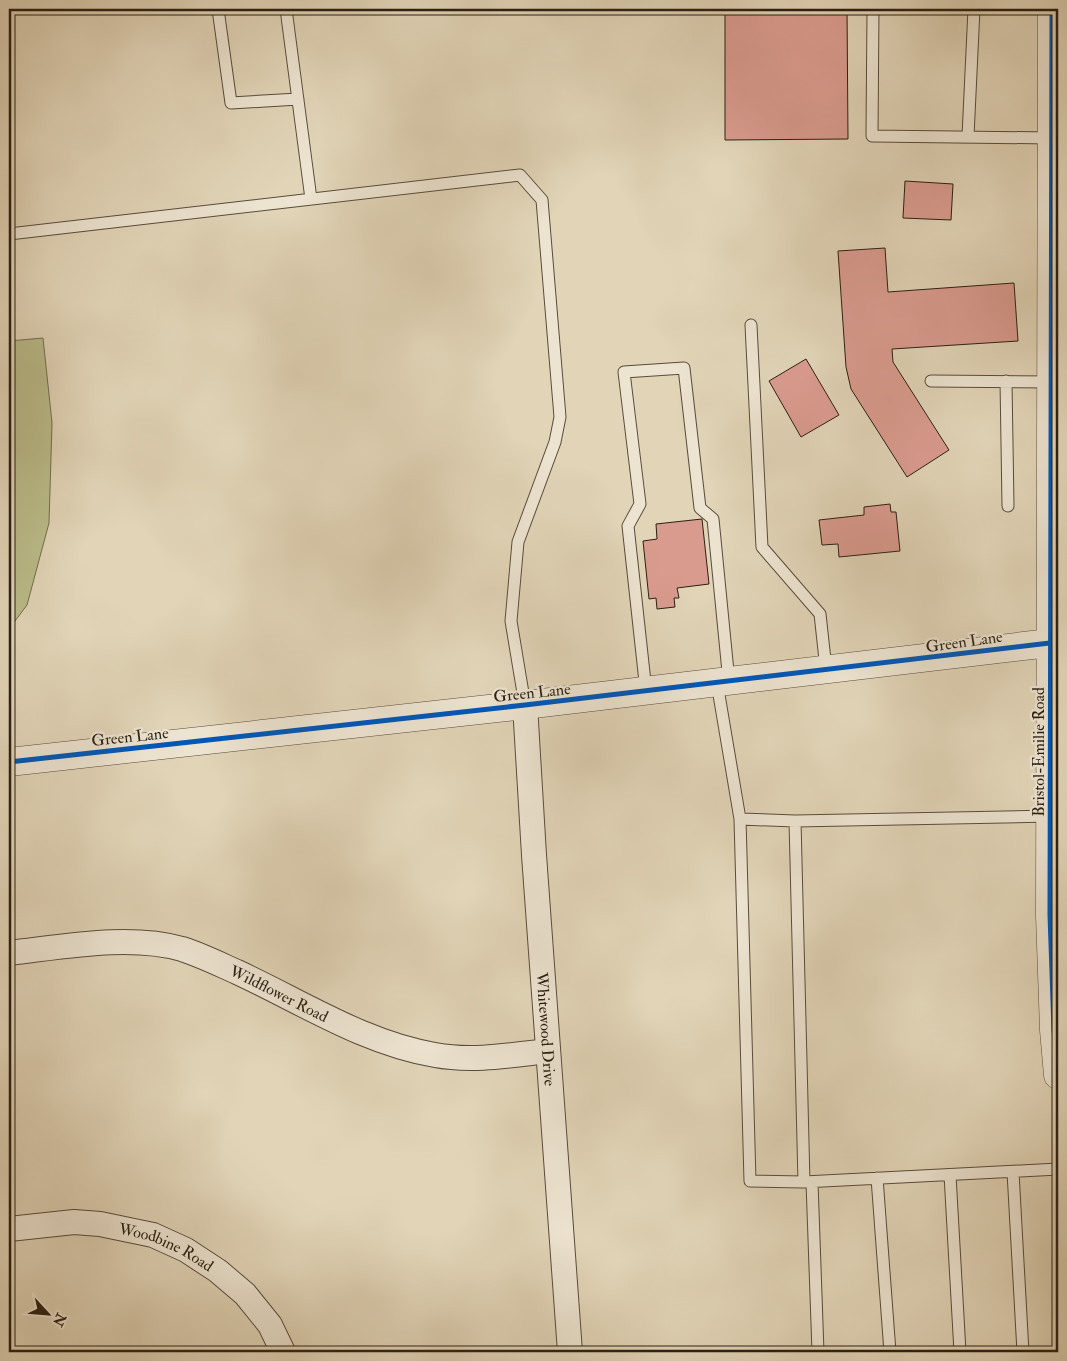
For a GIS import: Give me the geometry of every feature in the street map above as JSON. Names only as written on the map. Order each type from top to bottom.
[{"type":"street","name":"Bristol-Emilie Road","points":[[1052,9],[1055,282],[1052,382],[1055,642],[1053,831],[1058,1076]]},
{"type":"street","name":"Green Lane","points":[[9,762],[826,671],[1055,642]]},
{"type":"street","name":"Whitewood Drive","points":[[525,705],[570,1352]]},
{"type":"street","name":"Wildflower Road","points":[[9,953],[105,942],[149,944],[180,949],[215,962],[361,1033],[400,1048],[437,1056],[467,1057],[548,1051]]},
{"type":"street","name":"Woodbine Road","points":[[9,1230],[74,1222],[100,1224],[153,1235],[186,1250],[218,1271],[245,1294],[270,1325],[283,1352]]},
{"type":"lane","points":[[218,9],[231,103],[298,99]]},
{"type":"lane","points":[[286,9],[311,199]]},
{"type":"lane","points":[[873,9],[872,136],[1053,138]]},
{"type":"lane","points":[[968,136],[974,9]]},
{"type":"lane","points":[[9,234],[520,175],[542,200],[560,417],[555,442],[518,542],[511,621],[525,705]]},
{"type":"lane","points":[[751,325],[762,546],[820,614],[826,671]]},
{"type":"lane","points":[[646,691],[628,526],[640,504],[624,372],[684,368],[700,508],[713,519],[723,682],[740,819],[750,1181],[808,1182],[1058,1169]]},
{"type":"lane","points":[[931,381],[1052,382]]},
{"type":"lane","points":[[1006,382],[1008,506]]},
{"type":"lane","points":[[740,819],[1053,831]]},
{"type":"lane","points":[[795,821],[808,1182],[818,1352]]},
{"type":"lane","points":[[1013,1172],[1023,1352]]},
{"type":"lane","points":[[950,1175],[960,1352]]},
{"type":"lane","points":[[877,1178],[890,1352]]},
{"type":"green space","points":[[43,338],[52,423],[49,523],[27,605],[9,629],[9,341]]},
{"type":"building","points":[[725,9],[847,9],[848,139],[725,140]]},
{"type":"building","points":[[905,181],[953,184],[951,220],[903,218]]},
{"type":"building","points":[[885,248],[888,292],[1014,283],[1018,341],[892,349],[893,362],[949,450],[907,477],[851,389],[846,367],[838,251]]},
{"type":"building","points":[[806,359],[839,415],[801,437],[769,381]]},
{"type":"building","points":[[890,504],[891,512],[896,512],[900,551],[839,557],[838,544],[822,545],[819,520],[864,515],[864,507]]},
{"type":"building","points":[[702,519],[709,584],[677,588],[679,598],[674,598],[675,607],[657,609],[656,598],[649,599],[643,541],[657,539],[656,524]]},
{"type":"cycle path","points":[[1052,9],[1050,915],[1054,1030],[1058,1075]]},
{"type":"cycle path","points":[[9,762],[525,705],[1058,642]]}]
